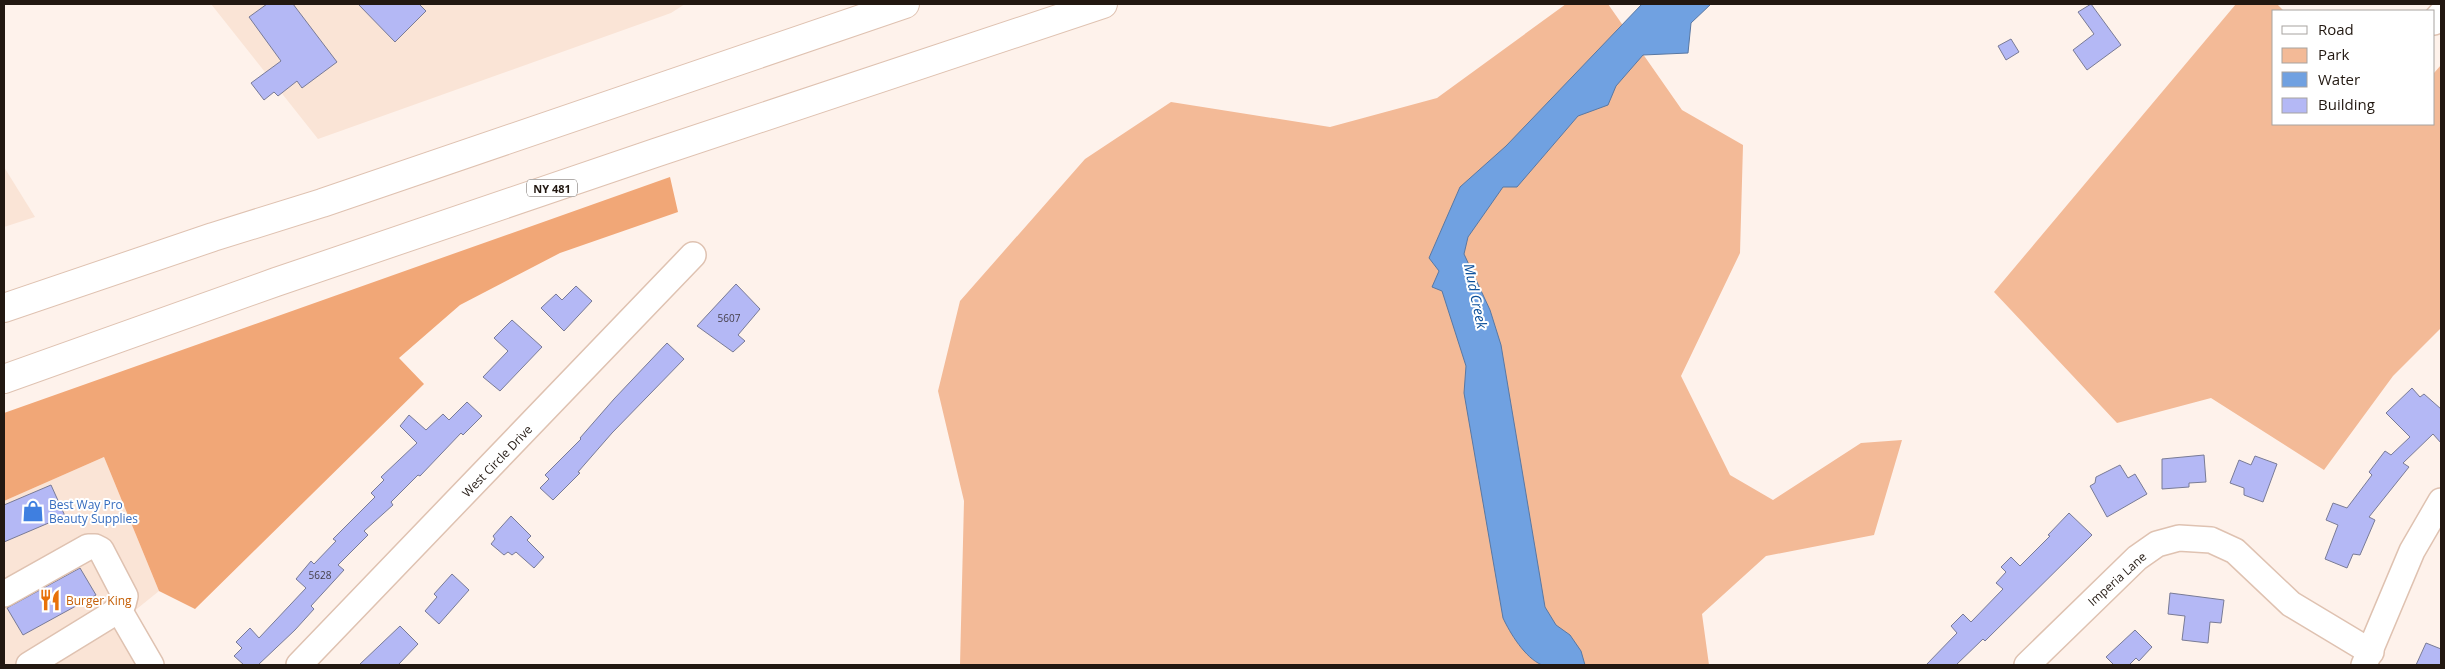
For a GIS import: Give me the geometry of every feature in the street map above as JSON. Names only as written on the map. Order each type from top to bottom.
[{"type":"highway","points":[[4,308],[204,240],[322,203],[905,4]]},
{"type":"highway","name":"NY 481","points":[[4,379],[276,282],[646,156],[1103,4]]},
{"type":"street","name":"West Circle Drive","points":[[299,665],[693,255]]},
{"type":"street","name":"Imperia Lane","points":[[2026,665],[2137,558],[2157,544],[2179,538],[2211,540],[2236,551],[2291,604],[2367,659],[2412,550],[2441,502]]},
{"type":"street","points":[[4,594],[88,547],[95,546],[101,550],[126,596],[112,614],[31,665]]},
{"type":"street","points":[[118,608],[151,665]]},
{"type":"shaded area","points":[[211,4],[685,4],[671,13],[318,139]]},
{"type":"shaded area","points":[[4,167],[35,217],[4,227]]},
{"type":"shaded area","points":[[670,177],[678,212],[560,253],[460,305],[399,358],[424,384],[195,609],[159,591],[104,457],[4,501],[4,413]]},
{"type":"shaded area","points":[[104,457],[159,591],[133,612],[164,665],[4,665],[4,501]]},
{"type":"green space","points":[[1566,4],[1608,4],[1682,110],[1743,145],[1740,253],[1681,376],[1730,475],[1773,500],[1861,443],[1902,440],[1874,535],[1766,556],[1702,614],[1709,665],[960,665],[964,501],[938,391],[960,301],[1085,159],[1171,102],[1330,127],[1437,98]]},
{"type":"green space","points":[[2236,4],[2277,4],[2283,10],[2272,10],[2272,125],[2435,125],[2435,72],[2441,65],[2441,328],[2393,376],[2324,470],[2211,398],[2117,423],[1994,292]]},
{"type":"water","name":"Mud Creek","points":[[1642,4],[1711,4],[1691,23],[1688,53],[1643,55],[1616,86],[1608,105],[1578,116],[1517,187],[1503,187],[1468,237],[1464,254],[1490,310],[1501,345],[1545,607],[1556,625],[1570,635],[1581,651],[1585,665],[1546,666],[1536,662],[1524,651],[1503,618],[1464,393],[1466,366],[1442,291],[1432,287],[1439,271],[1429,258],[1460,187],[1506,146]]},
{"type":"building","points":[[267,4],[293,4],[337,62],[302,88],[297,81],[278,96],[274,92],[264,100],[251,83],[281,61],[249,17]]},
{"type":"building","points":[[358,4],[419,4],[426,11],[395,42]]},
{"type":"building","points":[[2091,4],[2121,45],[2087,70],[2073,50],[2094,34],[2078,12]]},
{"type":"building","points":[[2011,39],[2019,52],[2006,60],[1998,46]]},
{"type":"building","points":[[736,284],[760,309],[738,335],[745,341],[733,352],[697,326]]},
{"type":"building","points":[[576,286],[592,301],[564,331],[541,308],[556,294],[562,300]]},
{"type":"building","points":[[512,320],[542,347],[500,391],[483,377],[508,351],[494,338]]},
{"type":"building","points":[[667,343],[684,359],[612,433],[578,472],[580,473],[553,500],[540,488],[549,479],[545,475],[581,439],[614,399]]},
{"type":"building","points":[[2412,388],[2420,397],[2424,394],[2441,409],[2441,443],[2433,434],[2403,463],[2409,467],[2369,517],[2375,520],[2360,555],[2353,554],[2347,568],[2325,559],[2338,525],[2326,520],[2333,503],[2347,508],[2372,475],[2369,472],[2385,451],[2391,455],[2410,437],[2386,413]]},
{"type":"building","points":[[467,402],[482,416],[463,435],[461,433],[420,476],[418,475],[391,502],[393,505],[364,531],[368,535],[338,565],[344,570],[311,606],[314,609],[295,630],[258,665],[244,665],[234,656],[242,648],[236,642],[250,628],[259,638],[306,588],[296,579],[311,561],[314,564],[336,541],[333,539],[375,497],[371,493],[384,480],[381,477],[417,443],[400,426],[409,415],[426,430],[443,414],[449,420]]},
{"type":"building","points":[[2204,455],[2206,482],[2189,483],[2189,487],[2162,489],[2162,459]]},
{"type":"building","points":[[2255,456],[2277,464],[2263,502],[2244,495],[2244,488],[2230,483],[2239,460],[2251,465]]},
{"type":"building","points":[[2120,465],[2128,478],[2135,474],[2147,494],[2107,517],[2090,486],[2095,483],[2096,477]]},
{"type":"building","name":"Best Way Pro Beauty Supplies","points":[[51,485],[65,516],[4,542],[4,505]]},
{"type":"building","points":[[2069,513],[2092,535],[1985,641],[1983,639],[1956,665],[1926,665],[1957,633],[1951,626],[1963,614],[1971,622],[2003,589],[1996,583],[2006,572],[2001,567],[2011,557],[2020,566],[2050,536],[2048,535]]},
{"type":"building","points":[[511,516],[531,536],[527,540],[544,557],[534,568],[516,552],[512,555],[508,552],[504,555],[491,544],[495,539],[493,536]]},
{"type":"building","name":"Burger King","points":[[80,568],[96,595],[23,635],[7,608]]},
{"type":"building","points":[[452,574],[469,590],[439,624],[425,611],[437,597],[434,594]]},
{"type":"building","points":[[2170,593],[2224,600],[2221,623],[2210,622],[2208,643],[2182,640],[2185,616],[2168,614]]},
{"type":"building","points":[[400,626],[418,644],[398,665],[359,665]]},
{"type":"building","points":[[2135,630],[2152,647],[2139,661],[2136,658],[2129,665],[2114,665],[2106,657]]},
{"type":"building","points":[[2426,643],[2441,649],[2441,665],[2416,665]]},
{"type":"place","name":"Best Way Pro Beauty Supplies","points":[[33,511]]},
{"type":"place","name":"Burger King","points":[[50,600]]}]
